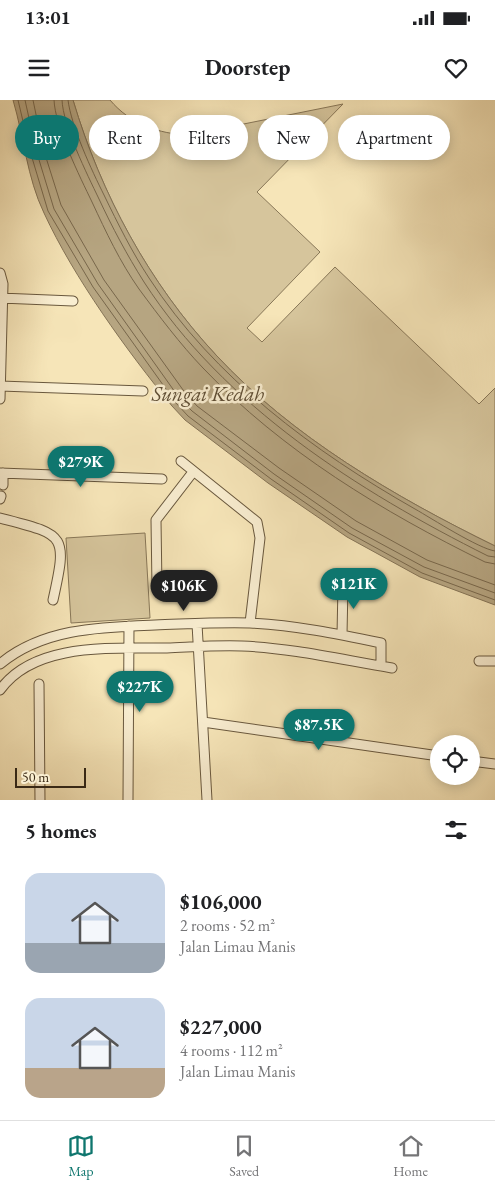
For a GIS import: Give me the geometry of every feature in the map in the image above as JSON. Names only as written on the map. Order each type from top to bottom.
[{"type":"street","points":[[0,273],[3,284],[1,298],[0,399]]},
{"type":"street","points":[[1,298],[73,302]]},
{"type":"street","points":[[0,386],[144,391]]},
{"type":"street","points":[[181,461],[257,522],[260,538],[250,624]]},
{"type":"street","points":[[157,588],[156,520],[193,472]]},
{"type":"street","points":[[3,485],[2,473],[162,479]]},
{"type":"street","points":[[0,518],[43,531],[59,542],[62,563],[54,600]]},
{"type":"street","points":[[342,635],[343,585]]},
{"type":"street","points":[[197,624],[207,800]]},
{"type":"street","points":[[0,664],[16,652],[48,637],[75,631],[129,626],[250,624],[342,635],[382,643],[380,666]]},
{"type":"street","points":[[128,800],[129,626]]},
{"type":"street","points":[[0,690],[20,671],[56,655],[72,651],[260,647],[392,668]]},
{"type":"street","points":[[479,661],[495,661]]},
{"type":"street","points":[[39,684],[40,800]]},
{"type":"street","points":[[203,722],[430,755]]},
{"type":"street","points":[[480,762],[495,764]]},
{"type":"shaded area","points":[[73,100],[110,100],[127,115],[89,115],[89,147]]},
{"type":"shaded area","points":[[343,104],[328,119],[328,115],[288,115]]},
{"type":"shaded area","points":[[258,121],[258,160],[288,160],[257,192],[320,252],[247,328],[262,342],[335,267],[479,404],[495,388],[495,546],[420,507],[346,463],[311,439],[246,385],[216,355],[169,298],[130,236],[94,160],[160,160],[160,131],[170,133],[170,160],[248,160],[248,123]]},
{"type":"shaded area","points":[[145,533],[150,618],[71,623],[66,538]]},
{"type":"water","name":"Sungai Kedah","points":[[13,100],[73,100],[78,115],[17,115]]},
{"type":"water","name":"Sungai Kedah","points":[[79,119],[89,147],[89,160],[94,160],[130,236],[169,298],[192,327],[216,355],[246,385],[311,439],[383,486],[495,546],[495,605],[420,577],[347,537],[268,483],[185,420],[155,385],[120,338],[70,263],[38,200],[27,160],[79,160]]}]
